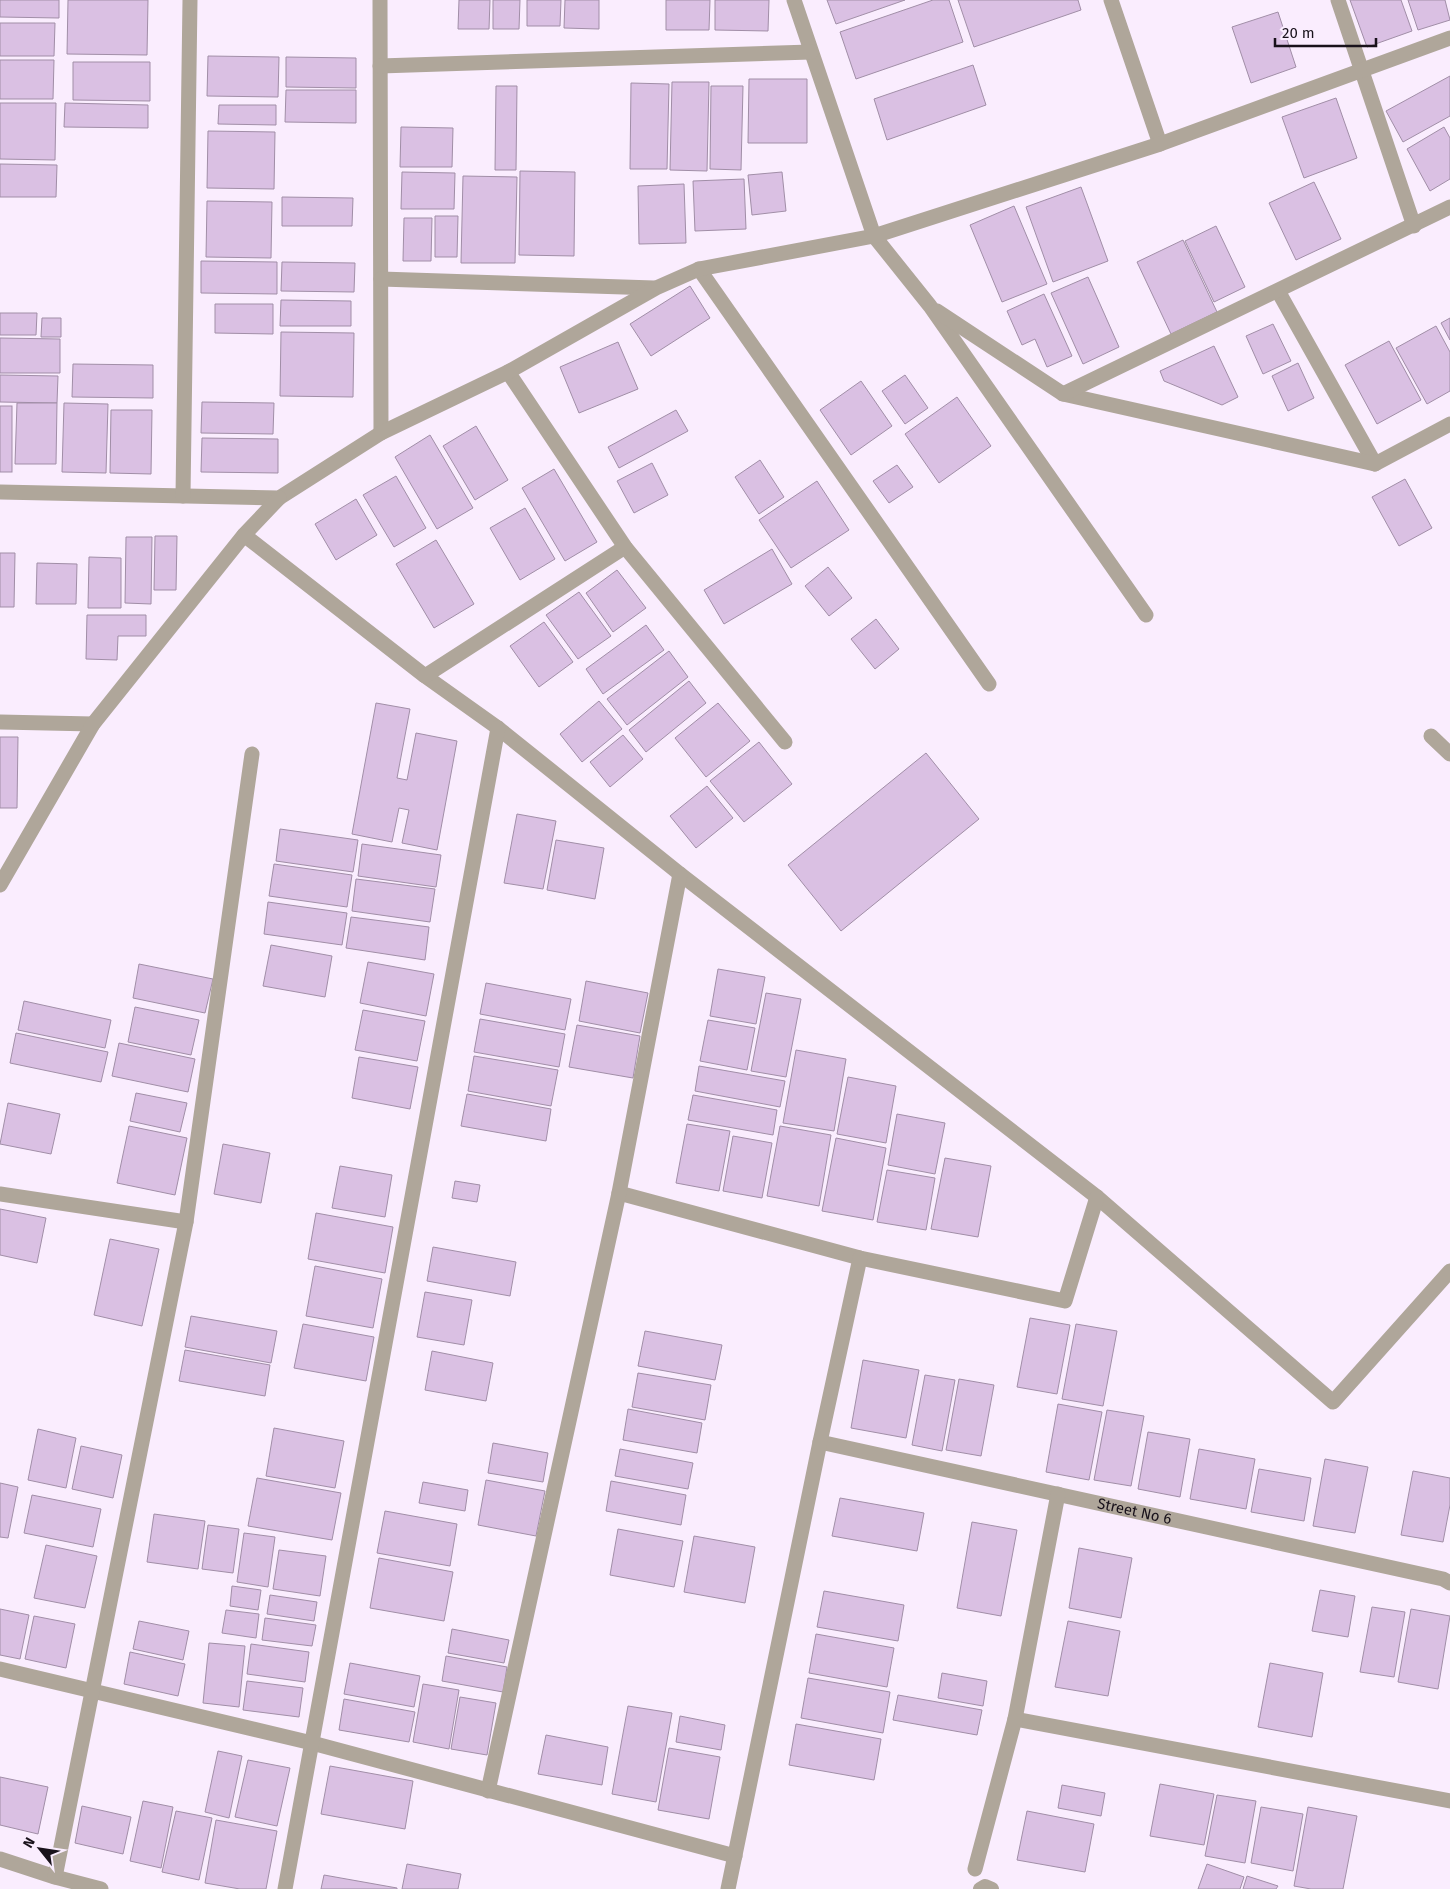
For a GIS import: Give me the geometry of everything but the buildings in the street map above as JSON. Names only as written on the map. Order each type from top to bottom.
[{"type":"street","points":[[183,496],[190,0]]},
{"type":"street","points":[[380,0],[381,433]]},
{"type":"street","points":[[794,0],[874,236],[930,306],[1146,615]]},
{"type":"street","points":[[1111,0],[1160,144]]},
{"type":"street","points":[[1338,0],[1360,71],[1414,226]]},
{"type":"street","points":[[0,885],[93,724],[244,535],[279,498],[381,433],[508,372],[656,288],[699,269],[874,236],[1160,144],[1450,38]]},
{"type":"street","points":[[380,66],[811,52]]},
{"type":"street","points":[[1063,394],[1450,207]]},
{"type":"street","points":[[699,269],[989,684]]},
{"type":"street","points":[[381,279],[656,288]]},
{"type":"street","points":[[1278,291],[1374,464]]},
{"type":"street","points":[[930,306],[1063,394],[1374,464],[1450,424]]},
{"type":"street","points":[[508,372],[625,547],[785,742]]},
{"type":"street","points":[[0,492],[279,498]]},
{"type":"street","points":[[244,535],[425,676],[498,728],[680,874],[1097,1196],[1333,1402],[1450,1271]]},
{"type":"street","points":[[425,676],[625,547]]},
{"type":"street","points":[[0,722],[93,724]]},
{"type":"street","points":[[284,1889],[498,728]]},
{"type":"street","points":[[1431,736],[1450,754]]},
{"type":"street","points":[[55,1877],[186,1222],[252,754]]},
{"type":"street","points":[[488,1791],[620,1193],[680,874]]},
{"type":"street","points":[[620,1193],[860,1258],[1065,1300],[1097,1196]]},
{"type":"street","points":[[0,1194],[186,1222]]},
{"type":"street","points":[[728,1889],[860,1258]]},
{"type":"street","name":"Street No 6","points":[[820,1442],[1450,1582]]},
{"type":"street","points":[[975,1869],[1015,1719],[1058,1494]]},
{"type":"street","points":[[0,1669],[312,1743],[735,1856]]},
{"type":"street","points":[[1015,1719],[1450,1801]]},
{"type":"street","points":[[0,1859],[55,1877],[101,1889]]},
{"type":"lane","points":[[980,1889],[985,1886],[992,1889]]}]
